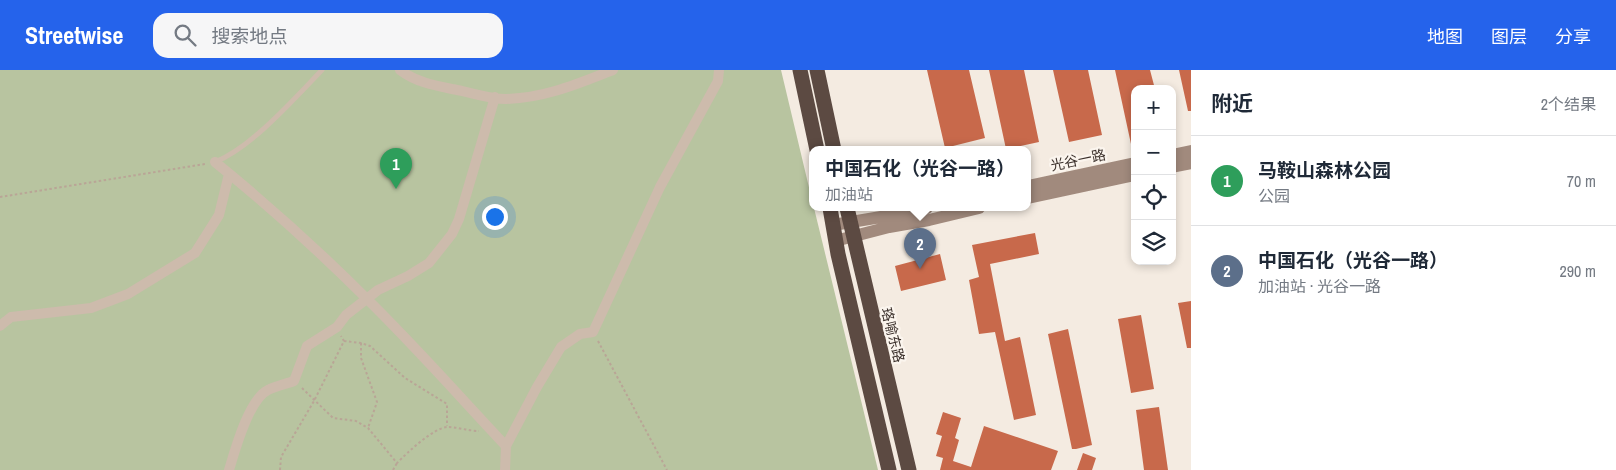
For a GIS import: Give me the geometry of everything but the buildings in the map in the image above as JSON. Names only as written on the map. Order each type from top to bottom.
[{"type":"highway","points":[[800,70],[816,146]]},
{"type":"highway","points":[[817,70],[833,146]]},
{"type":"highway","points":[[830,211],[889,470]]},
{"type":"highway","name":"珞喻东路","points":[[850,222],[909,470]]},
{"type":"main road","points":[[1176,154],[1191,151]]},
{"type":"main road","points":[[1176,166],[1191,163]]},
{"type":"main road","name":"光谷一路","points":[[1031,185],[1131,164]]},
{"type":"main road","name":"光谷一路","points":[[1031,197],[1131,176]]},
{"type":"main road","points":[[832,225],[910,211]]},
{"type":"main road","points":[[836,241],[850,222],[951,211]]},
{"type":"street","points":[[400,70],[427,84],[505,99],[540,96],[557,92],[613,70]]},
{"type":"street","points":[[505,470],[506,446],[537,387],[562,347],[580,334],[593,332],[660,188],[718,80],[719,70]]},
{"type":"street","points":[[229,470],[241,430],[254,405],[266,390],[294,382],[307,346],[337,327],[346,315],[378,290],[408,276],[429,263],[452,234],[459,219],[495,97]]},
{"type":"street","points":[[215,162],[259,198],[367,299],[506,446]]},
{"type":"street","points":[[0,326],[11,317],[91,308],[128,294],[195,253],[219,215],[228,174]]},
{"type":"lane","points":[[215,162],[226,158],[252,138],[322,70]]},
{"type":"path","points":[[0,196],[215,162]]},
{"type":"path","points":[[337,327],[344,341]]},
{"type":"path","points":[[593,332],[667,470]]},
{"type":"path","points":[[344,341],[361,342],[370,346],[405,378],[447,404],[447,427]]},
{"type":"path","points":[[280,470],[280,457],[314,401],[344,341]]},
{"type":"path","points":[[361,342],[362,358],[377,402],[368,428]]},
{"type":"path","points":[[294,382],[333,418],[356,420],[368,428],[396,463]]},
{"type":"path","points":[[393,470],[396,463],[424,438],[447,427],[468,431],[492,431]]},
{"type":"green space","points":[[0,70],[781,70],[809,187],[809,211],[815,211],[878,470],[0,470]]},
{"type":"place","name":"马鞍山森林公园","points":[[396,189]]},
{"type":"place","name":"中国石化（光谷一路）","points":[[920,269]]}]
